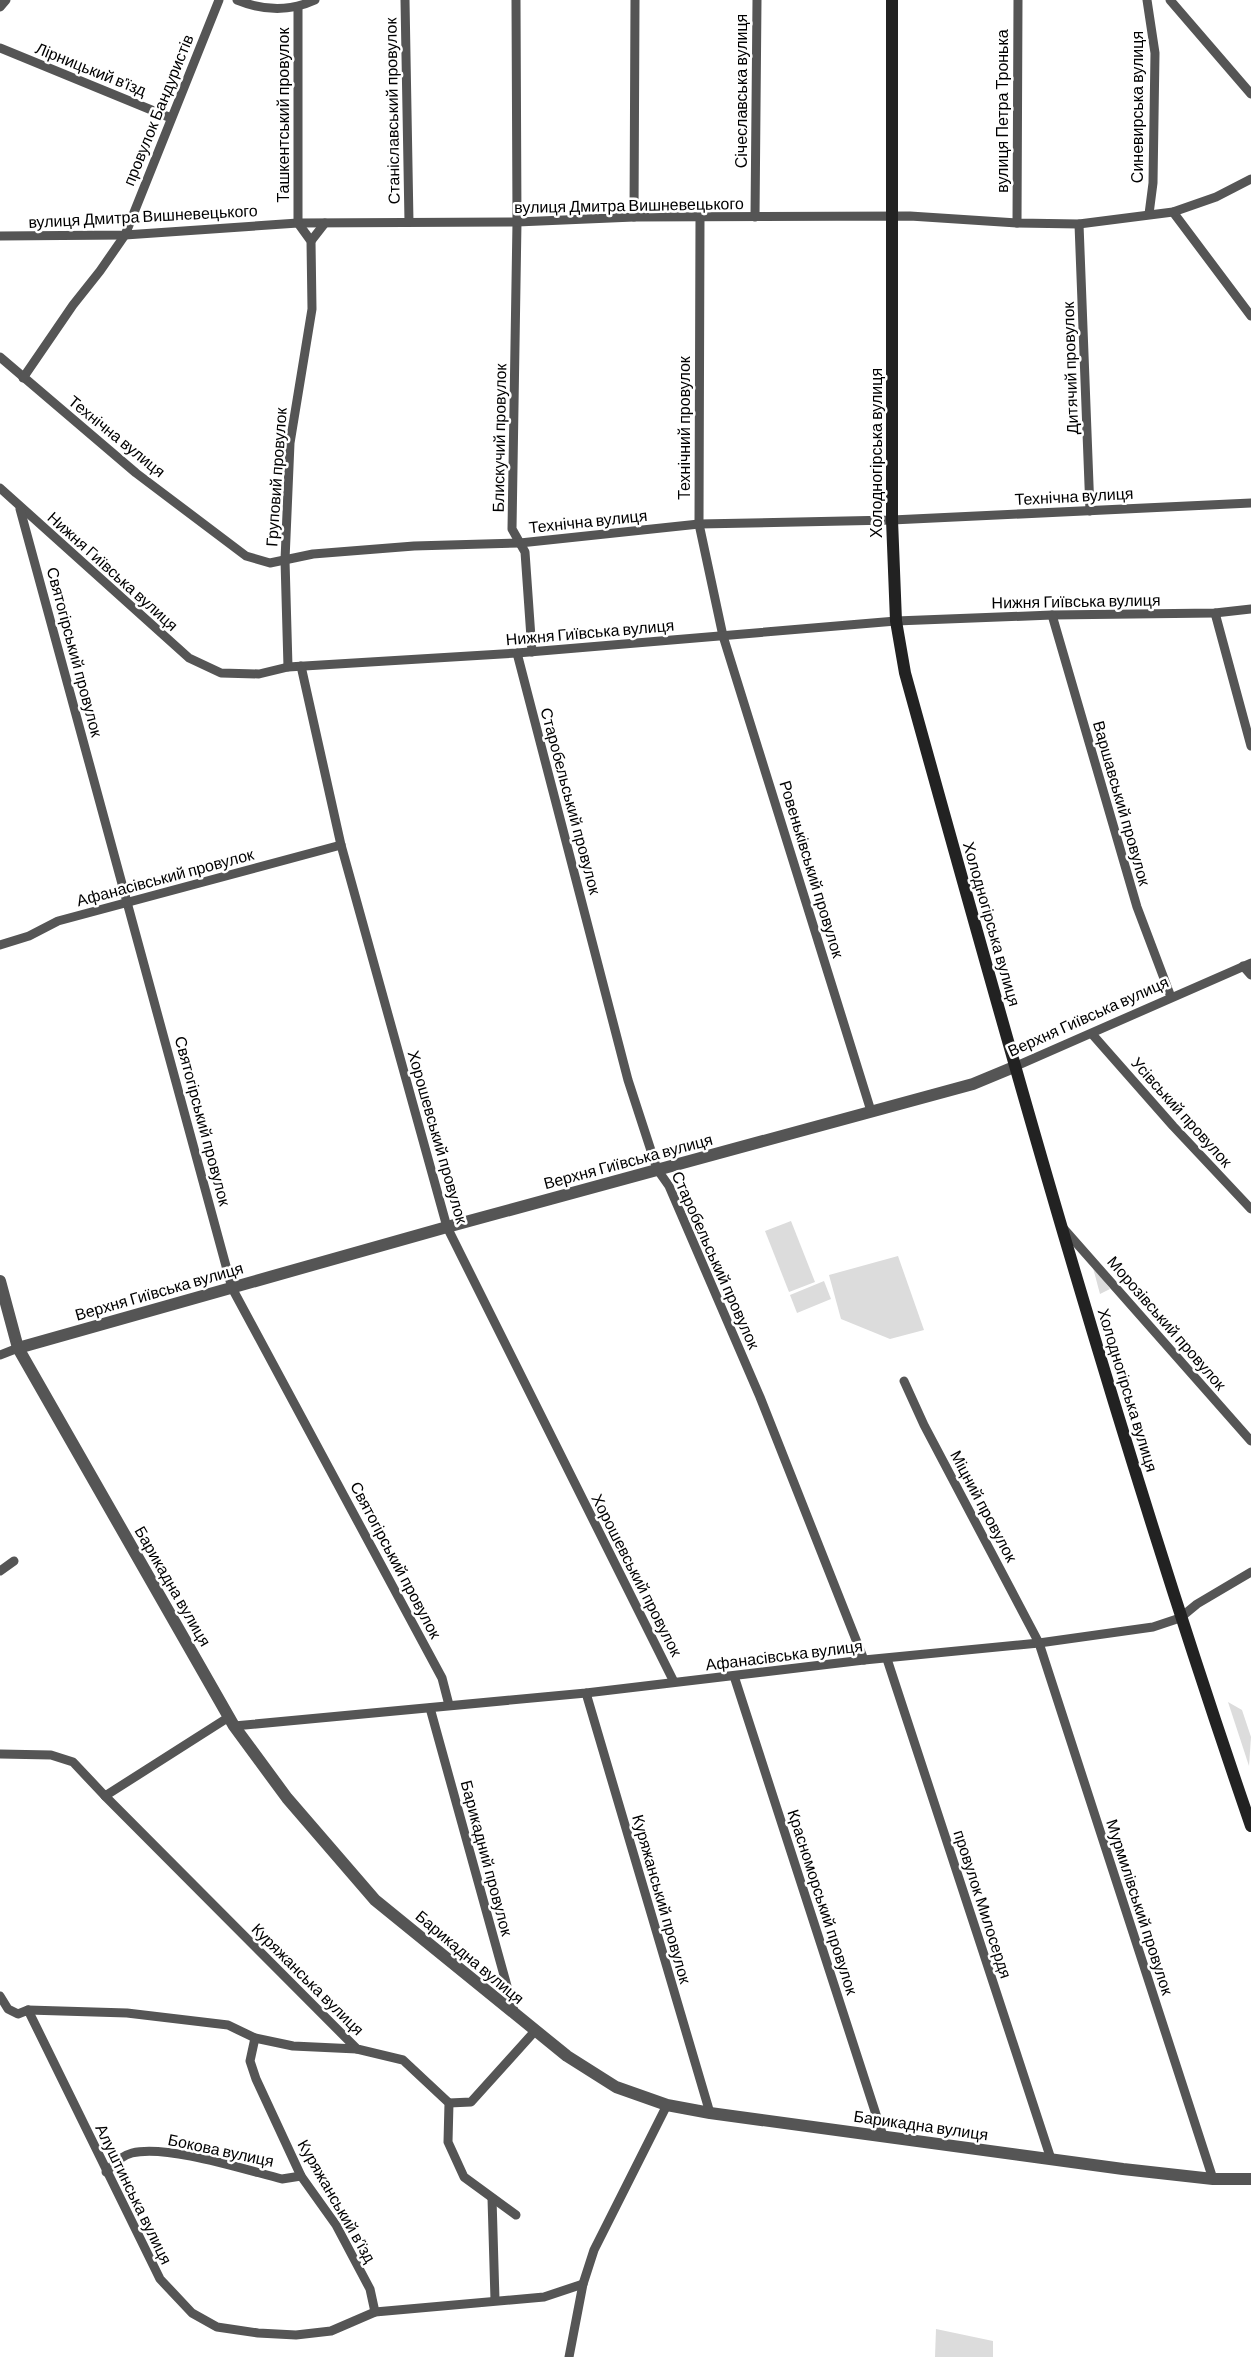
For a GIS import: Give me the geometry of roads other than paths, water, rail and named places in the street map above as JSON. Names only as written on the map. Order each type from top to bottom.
[{"type":"main road","name":"Холодногірська вулиця","points":[[892,0],[892,520],[896,621],[905,673],[1060,1225],[1180,1618],[1251,1826]]},
{"type":"street","points":[[0,7],[6,0]]},
{"type":"street","name":"провулок Бандуристів","points":[[22,378],[125,234],[218,0]]},
{"type":"street","points":[[237,0],[266,9],[298,8],[315,0]]},
{"type":"street","name":"Станіславський провулок","points":[[405,0],[409,222]]},
{"type":"street","name":"Блискучий провулок","points":[[516,0],[517,222],[512,529],[525,552],[532,652]]},
{"type":"street","points":[[634,217],[635,0]]},
{"type":"street","name":"Січеславська вулиця","points":[[755,217],[757,0]]},
{"type":"street","name":"вулиця Петра Тронька","points":[[1017,223],[1018,0]]},
{"type":"street","name":"Синевирська вулиця","points":[[1147,0],[1155,53],[1153,183],[1149,214]]},
{"type":"street","points":[[1170,0],[1251,94]]},
{"type":"street","name":"Ташкентський провулок","points":[[298,8],[298,223]]},
{"type":"street","name":"Лірницький в'їзд","points":[[0,48],[171,118]]},
{"type":"street","name":"вулиця Дмитра Вишневецького","points":[[0,236],[125,234],[298,223],[517,222],[634,217],[910,216],[1017,223],[1079,224],[1173,212],[1216,197],[1251,179]]},
{"type":"street","points":[[1173,212],[1251,316]]},
{"type":"street","name":"Технічний провулок","points":[[700,218],[699,524],[723,636]]},
{"type":"street","points":[[298,223],[311,241],[325,223]]},
{"type":"street","name":"Дитячий провулок","points":[[1079,224],[1090,511]]},
{"type":"street","name":"Груповий провулок","points":[[288,667],[285,560],[290,443],[312,309],[311,241]]},
{"type":"street","name":"Технічна вулиця","points":[[0,357],[136,473],[246,556],[270,563],[313,554],[414,546],[520,543],[699,524],[892,520],[1251,503]]},
{"type":"street","name":"Нижня Гиївська вулиця","points":[[0,488],[189,658],[221,673],[259,674],[288,667],[532,652],[896,621],[1052,615],[1215,613],[1251,609]]},
{"type":"street","name":"Святогірський провулок","points":[[19,507],[232,1288],[442,1678],[449,1705]]},
{"type":"street","points":[[1215,613],[1251,746]]},
{"type":"street","name":"Варшавський провулок","points":[[1052,615],[1137,907],[1171,997]]},
{"type":"street","name":"Ровеньківський провулок","points":[[723,636],[871,1112]]},
{"type":"street","name":"Старобельський провулок","points":[[517,653],[628,1080],[657,1169],[669,1186],[760,1397],[864,1660]]},
{"type":"street","name":"Хорошевський провулок","points":[[301,666],[341,845],[447,1227],[674,1682]]},
{"type":"street","name":"Афанасівський провулок","points":[[0,945],[29,936],[58,921],[341,845]]},
{"type":"street","points":[[1247,964],[1251,975]]},
{"type":"street","name":"Верхня Гиївська вулиця","points":[[0,1355],[447,1227],[973,1084],[1092,1034],[1247,964]]},
{"type":"street","name":"Усівський провулок","points":[[1092,1034],[1173,1126],[1251,1209]]},
{"type":"street","name":"Морозівський провулок","points":[[1060,1225],[1251,1441]]},
{"type":"street","name":"Барикадна вулиця","points":[[0,1281],[18,1348],[231,1721],[287,1798],[375,1900],[567,2056],[616,2086],[667,2105],[710,2113],[1213,2179],[1251,2179]]},
{"type":"street","name":"Міцний провулок","points":[[904,1381],[924,1425],[1040,1643]]},
{"type":"street","points":[[0,1571],[14,1561]]},
{"type":"street","name":"Афанасівська вулиця","points":[[105,1796],[231,1721],[430,1708],[586,1693],[864,1660],[1040,1643],[1153,1627],[1180,1618],[1197,1604],[1251,1572]]},
{"type":"street","name":"Мурмилівський провулок","points":[[1040,1643],[1213,2179]]},
{"type":"street","name":"провулок Милосердя","points":[[887,1659],[1051,2159]]},
{"type":"street","name":"Красноморський провулок","points":[[734,1676],[883,2136]]},
{"type":"street","name":"Куряжанський провулок","points":[[586,1693],[710,2113]]},
{"type":"street","name":"Барикадний провулок","points":[[430,1708],[516,2016]]},
{"type":"street","points":[[0,1754],[51,1755],[73,1762],[105,1796]]},
{"type":"street","name":"Куряжанська вулиця","points":[[105,1796],[357,2049],[403,2060],[449,2103]]},
{"type":"street","points":[[0,1996],[8,2009],[18,2014],[28,2010],[127,2013],[228,2025],[255,2038],[293,2046],[357,2049]]},
{"type":"street","name":"Алуштинська вулиця","points":[[28,2010],[160,2279],[192,2313],[217,2327],[258,2333],[296,2335],[331,2331],[375,2312],[544,2297],[583,2284]]},
{"type":"street","points":[[516,2215],[464,2177],[448,2142],[449,2103],[471,2102],[535,2031]]},
{"type":"street","name":"Куряжанський в’їзд","points":[[255,2038],[250,2061],[256,2079],[301,2176],[336,2225],[370,2289],[375,2312]]},
{"type":"street","points":[[569,2357],[583,2284],[594,2250],[667,2105]]},
{"type":"street","name":"Бокова вулиця","points":[[106,2172],[119,2158],[132,2153],[168,2152],[282,2179],[301,2176]]},
{"type":"street","points":[[492,2198],[495,2300]]}]
